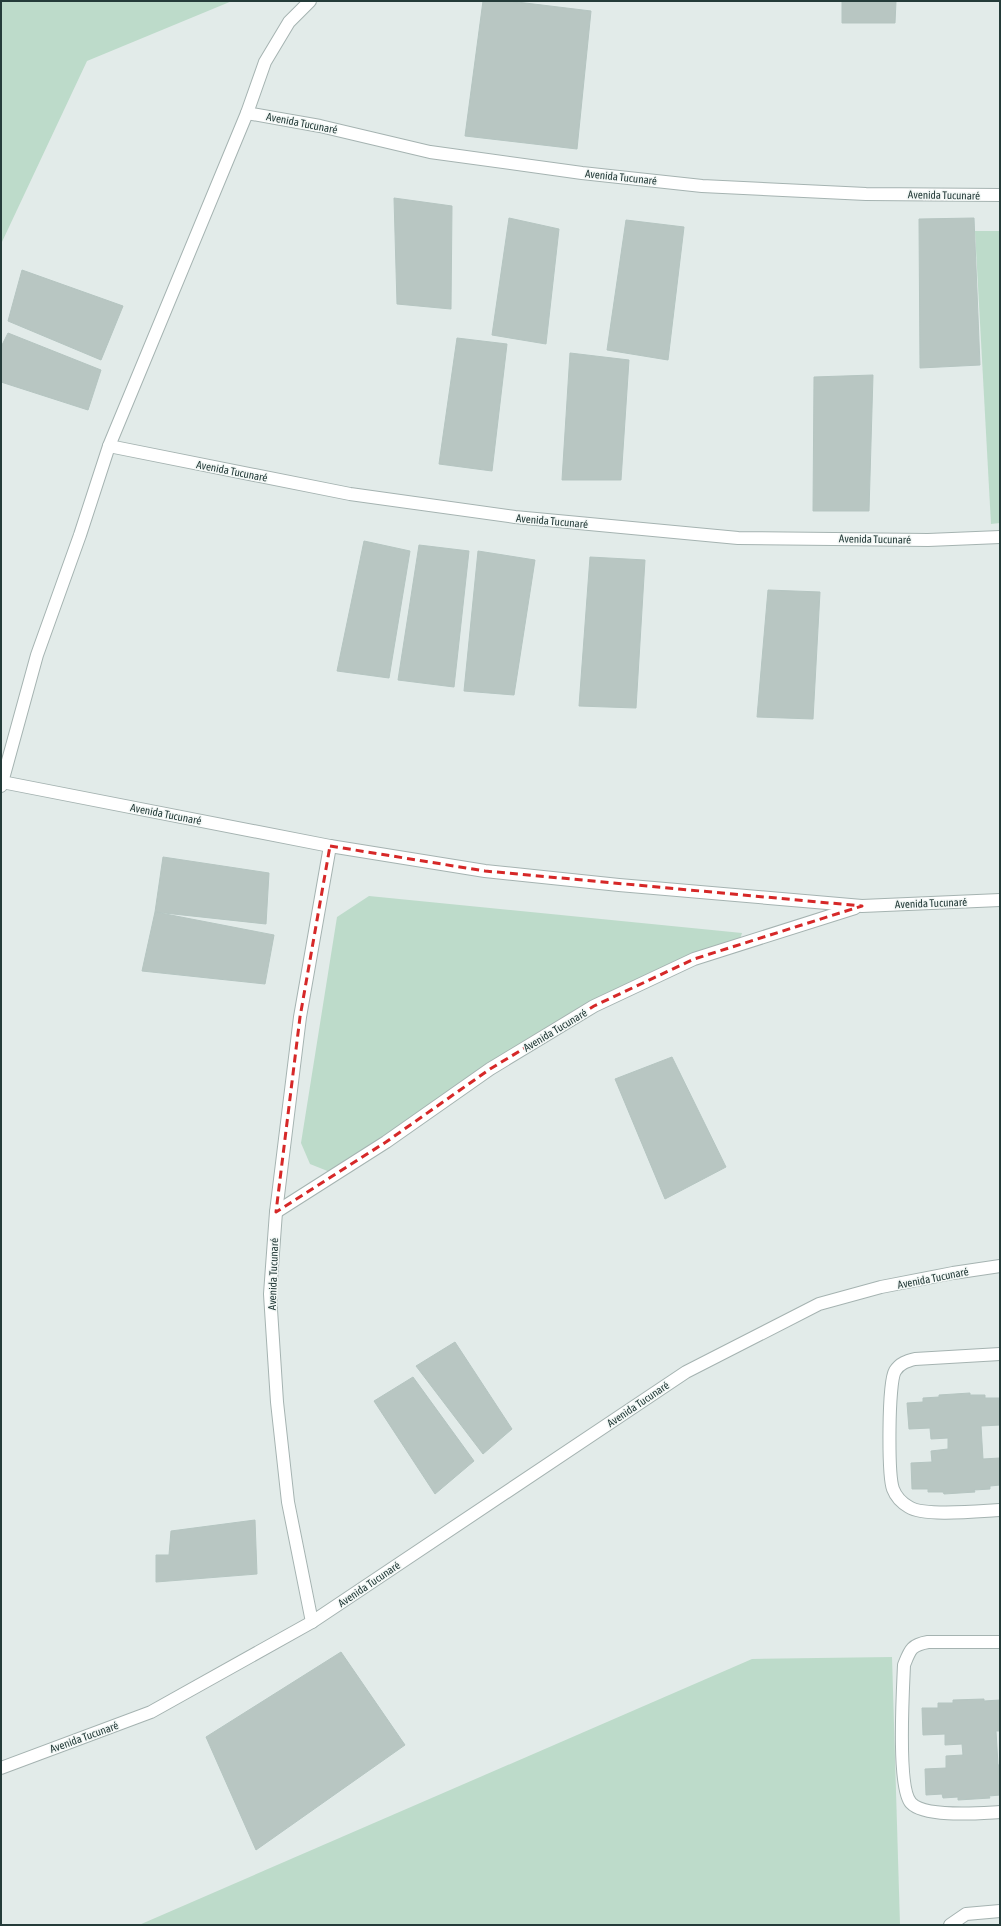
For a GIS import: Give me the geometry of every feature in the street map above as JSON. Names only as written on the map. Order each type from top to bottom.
[{"type":"street","name":"Avenida Tucunaré","points":[[310,1],[289,22],[265,62],[247,113],[109,446],[80,535],[37,655],[2,784],[330,846],[493,871],[620,885],[862,906],[1000,900]]},
{"type":"street","name":"Avenida Tucunaré","points":[[247,113],[320,126],[430,152],[582,173],[702,186],[866,194],[1000,195]]},
{"type":"street","name":"Avenida Tucunaré","points":[[109,446],[350,494],[515,517],[738,538],[928,540],[1000,537]]},
{"type":"street","name":"Avenida Tucunaré","points":[[312,1622],[288,1502],[277,1402],[270,1294],[276,1212],[300,1017],[330,846]]},
{"type":"street","name":"Avenida Tucunaré","points":[[276,1212],[386,1142],[490,1069],[594,1006],[694,959],[862,906]]},
{"type":"street","name":"Avenida Tucunaré","points":[[1,1768],[151,1712],[312,1622],[686,1372],[819,1304],[881,1288],[953,1273],[1000,1266]]},
{"type":"street","points":[[1000,1354],[915,1359],[903,1362],[894,1372],[890,1423],[893,1488],[898,1499],[910,1508],[932,1512],[1000,1510]]},
{"type":"street","points":[[1000,1642],[928,1642],[916,1644],[909,1652],[904,1665],[902,1748],[906,1795],[911,1804],[924,1810],[943,1813],[1000,1812]]},
{"type":"street","points":[[950,1925],[966,1914],[1000,1911]]},
{"type":"highlighted area","points":[[330,846],[485,871],[862,906],[694,959],[594,1006],[490,1069],[386,1142],[276,1212],[300,1017]]},
{"type":"green space","points":[[1,1],[232,1],[87,61],[1,244]]},
{"type":"green space","points":[[975,231],[1000,231],[1000,523],[991,524]]},
{"type":"green space","points":[[369,896],[742,933],[740,939],[553,1025],[330,1172],[310,1164],[301,1143],[337,917]]},
{"type":"green space","points":[[892,1657],[900,1925],[139,1925],[752,1659]]},
{"type":"building","points":[[483,1],[509,1],[591,11],[577,149],[465,136]]},
{"type":"building","points":[[842,1],[896,1],[895,23],[842,23]]},
{"type":"building","points":[[394,198],[452,206],[451,309],[397,304]]},
{"type":"building","points":[[509,218],[559,229],[546,344],[492,335]]},
{"type":"building","points":[[974,218],[980,365],[920,368],[919,219]]},
{"type":"building","points":[[626,220],[684,227],[668,360],[607,350]]},
{"type":"building","points":[[22,270],[123,306],[101,360],[8,321]]},
{"type":"building","points":[[8,333],[101,370],[88,410],[1,382],[1,347]]},
{"type":"building","points":[[457,338],[507,344],[492,471],[439,464]]},
{"type":"building","points":[[570,353],[629,360],[621,480],[562,480]]},
{"type":"building","points":[[873,375],[869,511],[813,511],[814,377]]},
{"type":"building","points":[[364,541],[410,551],[389,678],[337,671]]},
{"type":"building","points":[[419,545],[469,551],[454,687],[398,680]]},
{"type":"building","points":[[478,551],[535,560],[514,695],[464,691]]},
{"type":"building","points":[[590,557],[645,560],[636,708],[579,706]]},
{"type":"building","points":[[768,590],[820,592],[813,719],[757,717]]},
{"type":"building","points":[[163,857],[269,873],[266,924],[155,912]]},
{"type":"building","points":[[155,912],[274,935],[265,984],[142,971]]},
{"type":"building","points":[[672,1057],[726,1167],[665,1199],[615,1079]]},
{"type":"building","points":[[455,1342],[512,1429],[483,1454],[416,1366]]},
{"type":"building","points":[[413,1377],[474,1461],[435,1494],[374,1401]]},
{"type":"building","points":[[970,1393],[970,1395],[985,1395],[985,1398],[1000,1398],[1000,1425],[981,1426],[983,1459],[1000,1458],[1000,1485],[990,1486],[990,1489],[974,1490],[975,1492],[944,1494],[943,1492],[928,1492],[928,1489],[912,1489],[911,1463],[932,1462],[931,1451],[948,1449],[948,1438],[931,1439],[930,1428],[909,1429],[907,1403],[923,1402],[923,1398],[939,1397],[939,1395]]},
{"type":"building","points":[[255,1520],[257,1574],[156,1582],[156,1555],[169,1555],[171,1531]]},
{"type":"building","points":[[341,1652],[405,1745],[256,1850],[206,1737]]},
{"type":"building","points":[[984,1699],[984,1701],[1000,1700],[1000,1731],[996,1731],[998,1765],[1000,1765],[1000,1795],[989,1796],[990,1798],[958,1800],[958,1797],[943,1798],[942,1794],[926,1795],[925,1769],[946,1768],[946,1756],[963,1755],[962,1744],[945,1745],[945,1734],[923,1735],[922,1708],[938,1708],[938,1703],[953,1703],[953,1700]]}]
